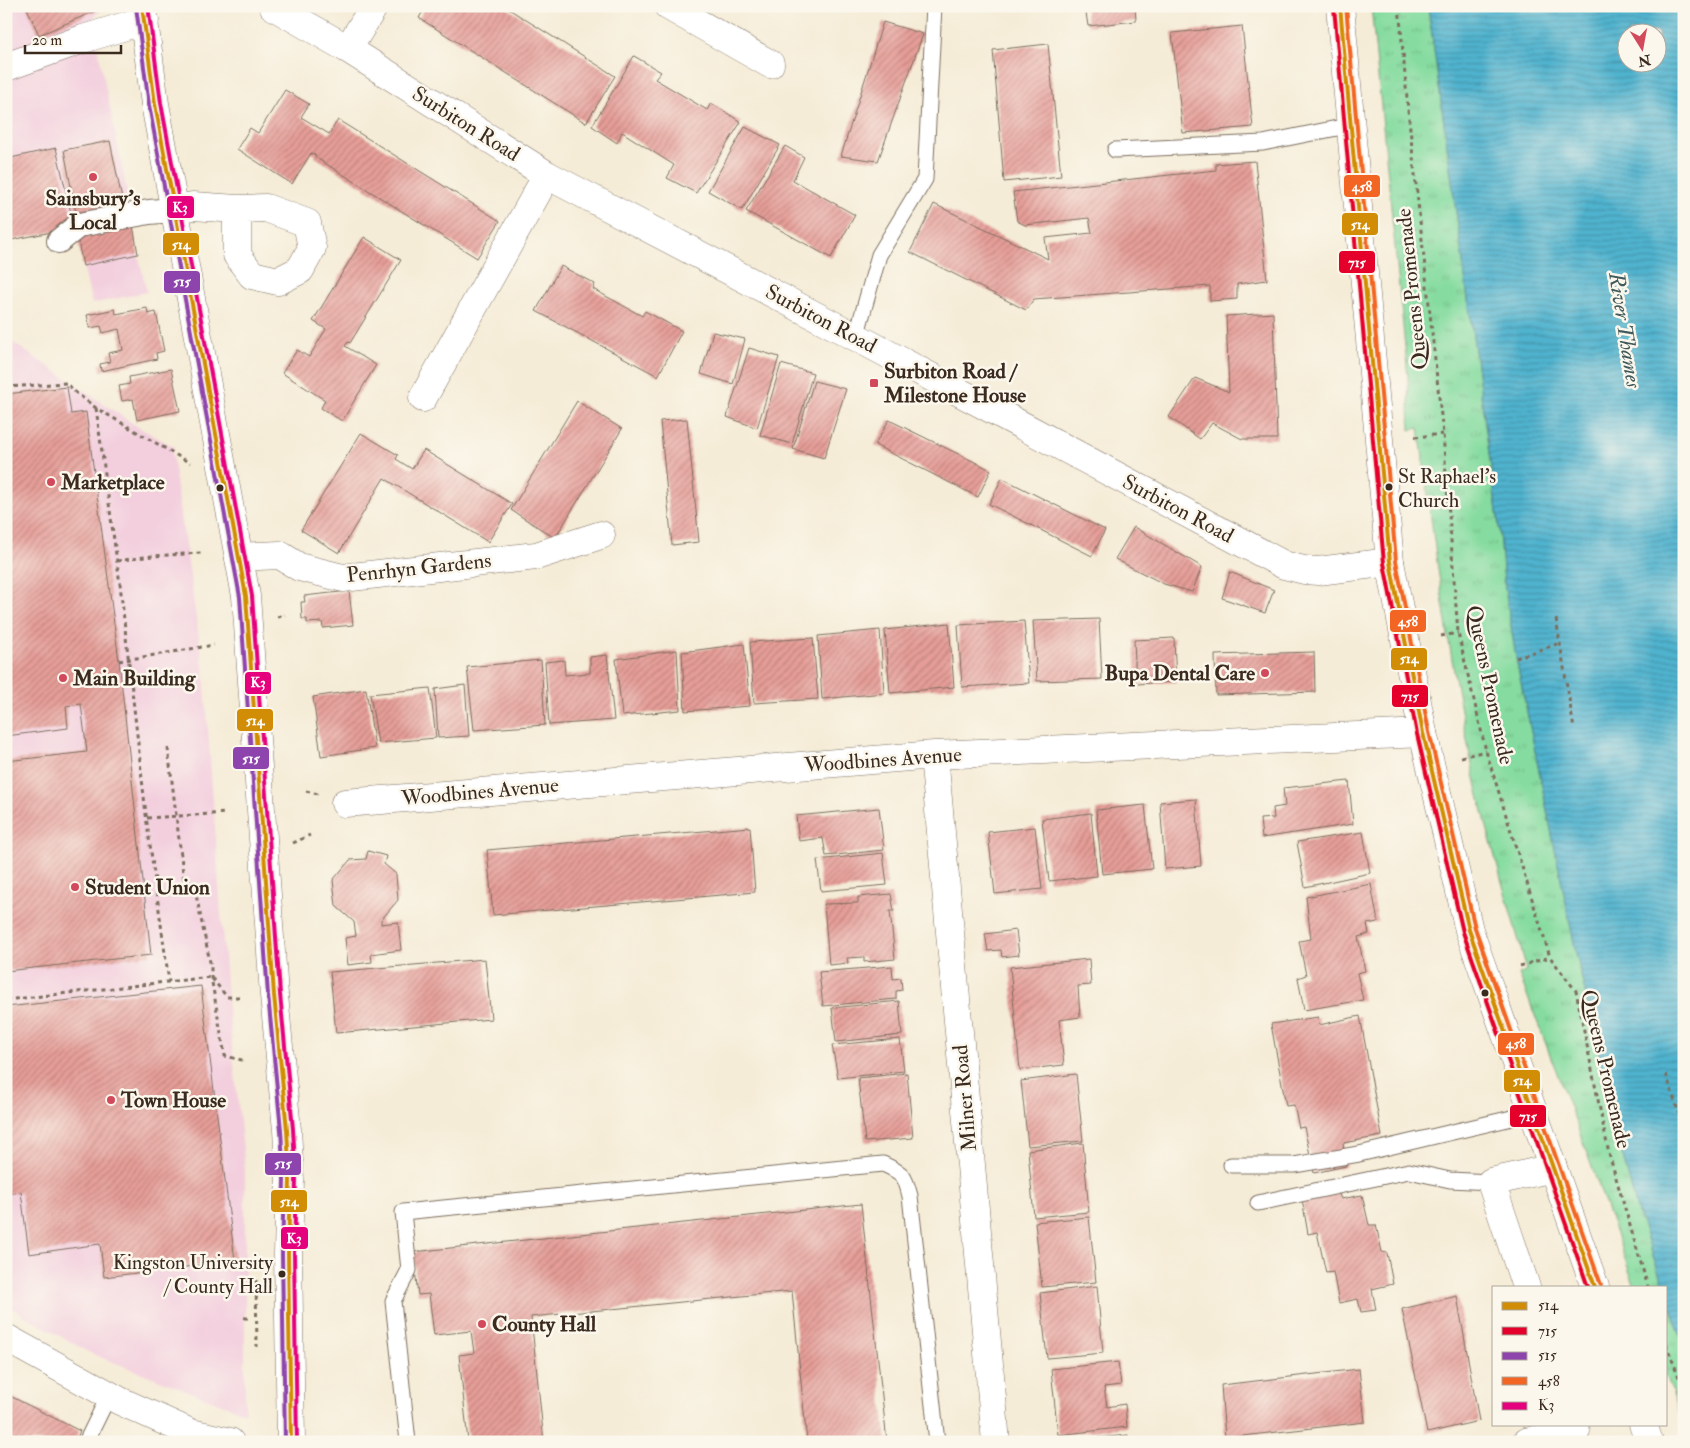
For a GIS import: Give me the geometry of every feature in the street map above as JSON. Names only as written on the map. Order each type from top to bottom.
[{"type":"main road","name":"Surbiton Road","points":[[273,6],[348,50],[547,175],[1284,565],[1318,571],[1390,562]]},
{"type":"main road","points":[[348,50],[374,6]]},
{"type":"main road","points":[[668,6],[770,64]]},
{"type":"main road","points":[[1340,6],[1390,562],[1423,733],[1469,930],[1595,1286]]},
{"type":"main road","points":[[6,67],[144,13],[154,104],[246,596],[290,1180],[288,1254],[291,1442]]},
{"type":"main road","points":[[423,398],[547,175]]},
{"type":"main road","points":[[173,210],[193,206],[237,209]]},
{"type":"main road","name":"Penrhyn Gardens","points":[[239,557],[280,555],[299,567],[343,578],[536,556],[601,535]]},
{"type":"main road","name":"Woodbines Avenue","points":[[345,803],[934,755],[1423,733]]},
{"type":"main road","name":"Milner Road","points":[[934,755],[996,1442]]},
{"type":"main road","points":[[1526,1286],[1490,1182],[1553,1168]]},
{"type":"main road","points":[[6,1338],[109,1395],[191,1433],[230,1442]]},
{"type":"main road","points":[[1644,1426],[1649,1442]]},
{"type":"main road","points":[[1526,1442],[1577,1432]]},
{"type":"street","points":[[59,241],[79,225],[149,212],[173,210]]},
{"type":"lane","points":[[856,337],[879,255],[924,179],[934,6]]},
{"type":"lane","points":[[1115,150],[1263,143],[1352,126]]},
{"type":"lane","points":[[1231,1165],[1294,1165],[1359,1154],[1533,1113]]},
{"type":"lane","points":[[408,1442],[393,1301],[409,1270],[404,1212],[883,1164],[906,1179],[910,1196],[938,1442]]},
{"type":"lane","points":[[1258,1203],[1410,1171],[1450,1180],[1490,1182]]},
{"type":"lane","points":[[86,1442],[109,1395]]},
{"type":"path","name":"Queens Promenade","points":[[1399,6],[1410,129],[1443,434],[1458,632],[1486,751],[1550,958],[1576,991],[1609,1154],[1648,1286]]},
{"type":"path","points":[[6,387],[67,383],[75,392],[96,408],[190,463]]},
{"type":"path","points":[[96,408],[130,658],[147,818],[169,982]]},
{"type":"path","points":[[1415,437],[1443,434]]},
{"type":"path","points":[[117,561],[152,556],[202,553]]},
{"type":"path","points":[[1556,619],[1574,729]]},
{"type":"path","points":[[1441,636],[1458,632]]},
{"type":"path","points":[[1516,658],[1560,643]]},
{"type":"path","points":[[119,661],[214,645]]},
{"type":"path","points":[[168,748],[184,881],[193,880],[211,967],[211,977],[225,1056],[246,1061]]},
{"type":"path","points":[[1457,757],[1486,751]]},
{"type":"path","points":[[147,818],[226,813]]},
{"type":"path","points":[[1520,966],[1550,958]]},
{"type":"path","points":[[6,1000],[211,977]]},
{"type":"path","points":[[211,977],[227,997],[241,997]]},
{"type":"path","points":[[1666,1074],[1684,1129]]},
{"type":"path","points":[[1668,1349],[1684,1390]]},
{"type":"shaded area","points":[[6,6],[104,6],[92,19],[129,202],[6,228]]},
{"type":"shaded area","points":[[138,254],[147,292],[92,304],[83,266]]},
{"type":"shaded area","points":[[6,338],[138,427],[175,447],[172,453],[204,672],[227,997],[245,1168],[245,1413],[90,1353],[6,1305]]},
{"type":"green space","points":[[1371,6],[1428,6],[1500,534],[1504,582],[1516,658],[1575,948],[1615,1127],[1637,1210],[1664,1286],[1635,1286],[1575,1120],[1519,974],[1527,970],[1484,817],[1463,723],[1442,597],[1419,428],[1410,430],[1408,377]]},
{"type":"green space","points":[[1668,1300],[1684,1345],[1684,1424],[1668,1380]]},
{"type":"water","name":"River Thames","points":[[1428,6],[1684,6],[1684,1345],[1668,1300],[1668,1286],[1664,1286],[1637,1210],[1615,1127],[1575,948],[1516,658],[1504,582],[1500,534]]},
{"type":"building","points":[[26,6],[107,6],[39,35]]},
{"type":"building","points":[[426,6],[504,6],[615,76],[586,123],[419,18]]},
{"type":"building","points":[[1085,6],[1135,6],[1136,21],[1088,26]]},
{"type":"building","points":[[883,22],[923,34],[878,161],[841,156]]},
{"type":"building","points":[[1242,26],[1253,127],[1183,133],[1172,33]]},
{"type":"building","points":[[1048,44],[1061,176],[1004,182],[993,50]]},
{"type":"building","points":[[634,56],[661,72],[655,79],[707,110],[711,103],[741,122],[696,193],[667,178],[674,165],[622,132],[617,143],[592,126]]},
{"type":"building","points":[[285,90],[309,104],[301,117],[329,134],[338,120],[500,221],[477,258],[315,157],[316,155],[311,153],[292,184],[237,149],[250,128],[258,133]]},
{"type":"building","points":[[745,127],[780,145],[742,210],[708,191]]},
{"type":"building","name":"Sainsbury's Local","points":[[110,141],[123,204],[76,213],[64,150]]},
{"type":"building","points":[[785,146],[804,157],[793,180],[855,215],[831,258],[746,211]]},
{"type":"building","points":[[56,148],[73,222],[67,229],[6,241],[6,159]]},
{"type":"building","points":[[1255,161],[1267,280],[1237,284],[1237,299],[1210,301],[1210,286],[1034,299],[1026,310],[910,252],[934,204],[1048,259],[1045,238],[1092,233],[1089,218],[1025,225],[1017,221],[1013,192],[1216,170],[1216,164]]},
{"type":"building","points":[[132,220],[138,254],[83,266],[76,232]]},
{"type":"building","points":[[364,237],[401,260],[350,343],[348,342],[345,346],[376,365],[342,421],[321,408],[325,400],[282,373],[297,350],[309,357],[326,329],[313,321]]},
{"type":"building","points":[[561,266],[595,284],[593,289],[642,316],[645,311],[682,331],[658,376],[536,311]]},
{"type":"building","points":[[147,308],[148,314],[156,312],[164,351],[156,353],[157,359],[101,371],[100,364],[110,362],[108,353],[123,350],[119,329],[103,333],[101,326],[90,328],[87,315],[115,309],[116,314]]},
{"type":"building","points":[[1273,313],[1277,439],[1242,439],[1212,423],[1200,439],[1169,417],[1195,378],[1229,392],[1226,316]]},
{"type":"building","points":[[713,332],[745,339],[733,384],[701,374]]},
{"type":"building","points":[[749,348],[779,357],[757,428],[727,417]]},
{"type":"building","points":[[781,364],[813,373],[792,444],[760,435]]},
{"type":"building","points":[[171,369],[180,411],[137,420],[133,399],[122,401],[119,386],[130,384],[129,377]]},
{"type":"building","points":[[814,381],[846,389],[824,458],[793,449]]},
{"type":"building","name":"Main Building","points":[[67,387],[71,414],[86,412],[119,661],[151,955],[6,971],[6,761],[87,752],[81,704],[66,706],[68,728],[6,736],[6,394]]},
{"type":"building","points":[[577,401],[622,429],[555,538],[511,510]]},
{"type":"building","points":[[687,419],[699,542],[672,545],[660,421]]},
{"type":"building","points":[[889,420],[991,470],[978,497],[875,445]]},
{"type":"building","points":[[361,433],[398,455],[396,459],[412,469],[424,450],[512,504],[488,542],[384,478],[339,553],[301,530]]},
{"type":"building","points":[[1002,478],[1105,530],[1092,556],[989,504]]},
{"type":"building","points":[[1134,527],[1202,567],[1192,592],[1164,584],[1115,559]]},
{"type":"building","points":[[1230,572],[1274,590],[1265,613],[1222,598]]},
{"type":"building","points":[[349,591],[353,625],[323,628],[322,622],[307,623],[307,619],[302,619],[301,602],[305,602],[304,596]]},
{"type":"building","points":[[1099,619],[1102,679],[1037,681],[1033,621]]},
{"type":"building","points":[[1024,621],[1029,683],[962,687],[958,625]]},
{"type":"building","points":[[949,623],[954,687],[890,693],[885,630]]},
{"type":"building","points":[[880,630],[884,693],[822,699],[818,636]]},
{"type":"building","points":[[813,638],[818,699],[754,703],[750,642]]},
{"type":"building","points":[[1174,638],[1176,682],[1136,684],[1134,640]]},
{"type":"building","points":[[744,644],[750,706],[685,711],[682,652]]},
{"type":"building","points":[[677,650],[680,710],[622,716],[616,659]]},
{"type":"building","name":"Bupa Dental Care","points":[[1314,652],[1315,692],[1216,695],[1215,655]]},
{"type":"building","points":[[607,655],[614,720],[549,725],[545,662],[564,660],[565,675],[590,673],[590,657]]},
{"type":"building","points":[[541,660],[545,725],[474,730],[467,667]]},
{"type":"building","points":[[465,685],[469,736],[438,738],[435,689]]},
{"type":"building","points":[[430,688],[436,738],[378,743],[370,694]]},
{"type":"building","points":[[366,689],[375,748],[321,756],[313,697]]},
{"type":"building","points":[[1349,781],[1353,824],[1262,838],[1260,819],[1274,818],[1273,808],[1285,806],[1283,788]]},
{"type":"building","points":[[1196,799],[1201,866],[1165,869],[1160,802]]},
{"type":"building","points":[[1145,805],[1152,869],[1102,874],[1096,810]]},
{"type":"building","points":[[879,808],[884,850],[826,856],[823,838],[799,841],[796,816]]},
{"type":"building","points":[[1091,813],[1097,876],[1049,881],[1042,819]]},
{"type":"building","points":[[750,827],[755,892],[493,915],[487,850]]},
{"type":"building","points":[[1035,827],[1042,889],[995,894],[988,832]]},
{"type":"building","points":[[1363,832],[1370,873],[1305,887],[1297,842]]},
{"type":"building","points":[[368,851],[386,856],[384,864],[396,874],[398,900],[381,920],[381,924],[398,922],[401,950],[371,954],[372,962],[348,965],[345,938],[356,936],[354,922],[336,906],[333,880],[350,860],[366,859]]},
{"type":"building","points":[[883,853],[887,885],[821,891],[817,860]]},
{"type":"building","points":[[1371,884],[1378,922],[1367,924],[1369,934],[1358,937],[1365,971],[1357,973],[1363,1000],[1304,1010],[1298,978],[1306,975],[1299,941],[1311,939],[1306,897]]},
{"type":"building","points":[[891,894],[894,911],[890,911],[895,959],[864,962],[864,957],[847,958],[848,963],[829,965],[824,904],[858,903],[858,897]]},
{"type":"building","points":[[1016,930],[1019,955],[1002,957],[1001,950],[988,951],[985,934]]},
{"type":"building","points":[[485,959],[491,1019],[336,1033],[330,972]]},
{"type":"building","points":[[1089,959],[1091,985],[1078,986],[1080,1017],[1059,1020],[1064,1065],[1020,1070],[1010,967]]},
{"type":"building","points":[[892,966],[893,979],[901,978],[902,990],[896,991],[896,999],[823,1006],[819,972]]},
{"type":"building","name":"Town House","points":[[201,986],[235,1261],[104,1277],[100,1244],[29,1254],[21,1192],[6,1194],[6,1007]]},
{"type":"building","points":[[899,1001],[902,1035],[836,1042],[832,1008]]},
{"type":"building","points":[[1360,1016],[1382,1136],[1343,1143],[1346,1166],[1314,1173],[1304,1127],[1299,1128],[1294,1105],[1286,1106],[1271,1024],[1318,1017],[1319,1025]]},
{"type":"building","points":[[900,1039],[904,1071],[838,1078],[832,1045]]},
{"type":"building","points":[[907,1073],[913,1138],[865,1142],[858,1078]]},
{"type":"building","points":[[1076,1074],[1083,1141],[1028,1146],[1021,1081]]},
{"type":"building","points":[[1083,1143],[1089,1212],[1034,1217],[1028,1150]]},
{"type":"building","points":[[1339,1194],[1341,1199],[1362,1195],[1369,1225],[1376,1225],[1382,1252],[1387,1253],[1393,1284],[1372,1289],[1376,1310],[1361,1312],[1358,1299],[1339,1303],[1333,1272],[1326,1273],[1317,1232],[1308,1234],[1302,1199]]},
{"type":"building","name":"County Hall","points":[[861,1204],[887,1442],[807,1442],[792,1291],[531,1317],[544,1442],[468,1442],[459,1355],[474,1353],[471,1331],[434,1335],[429,1294],[418,1295],[413,1252]]},
{"type":"building","points":[[1089,1217],[1096,1282],[1042,1287],[1035,1222]]},
{"type":"building","points":[[1097,1286],[1103,1353],[1047,1358],[1040,1293]]},
{"type":"building","points":[[1457,1296],[1479,1421],[1427,1433],[1402,1309]]},
{"type":"building","points":[[1118,1362],[1121,1385],[1104,1387],[1107,1407],[1125,1404],[1127,1427],[1058,1435],[1051,1369]]},
{"type":"building","points":[[1359,1369],[1365,1422],[1225,1438],[1221,1385]]},
{"type":"building","points":[[6,1394],[80,1431],[75,1442],[6,1442]]},
{"type":"building","points":[[1128,1435],[1128,1442],[1078,1442],[1078,1440]]},
{"type":"transit line","name":"514","points":[[142,6],[155,104],[246,596],[274,995],[290,1180],[288,1254],[291,1442]]},
{"type":"transit line","name":"K3","points":[[148,6],[161,103],[252,596],[280,994],[296,1180],[294,1254],[297,1442]]},
{"type":"transit line","name":"514","points":[[1340,6],[1390,562],[1423,733],[1469,930],[1595,1286]]},
{"type":"transit line","name":"458","points":[[1346,6],[1396,561],[1429,732],[1475,928],[1601,1285]]},
{"type":"transit line","name":"515","points":[[136,7],[149,105],[240,597],[268,995],[284,1180],[282,1254],[285,1442]]},
{"type":"transit line","name":"715","points":[[1334,7],[1384,563],[1417,734],[1463,932],[1588,1286]]},
{"type":"place","name":"Sainsbury's Local","points":[[93,177]]},
{"type":"place","name":"Surbiton Road / Milestone House","points":[[874,383]]},
{"type":"place","name":"Marketplace","points":[[51,482]]},
{"type":"place","name":"St Raphael's Church","points":[[1389,487]]},
{"type":"place","name":"Bupa Dental Care","points":[[1265,673]]},
{"type":"place","name":"Main Building","points":[[63,678]]},
{"type":"place","name":"Student Union","points":[[75,887]]},
{"type":"place","name":"Town House","points":[[111,1100]]},
{"type":"place","name":"Kingston University / County Hall","points":[[282,1274]]},
{"type":"place","name":"County Hall","points":[[482,1324]]}]
